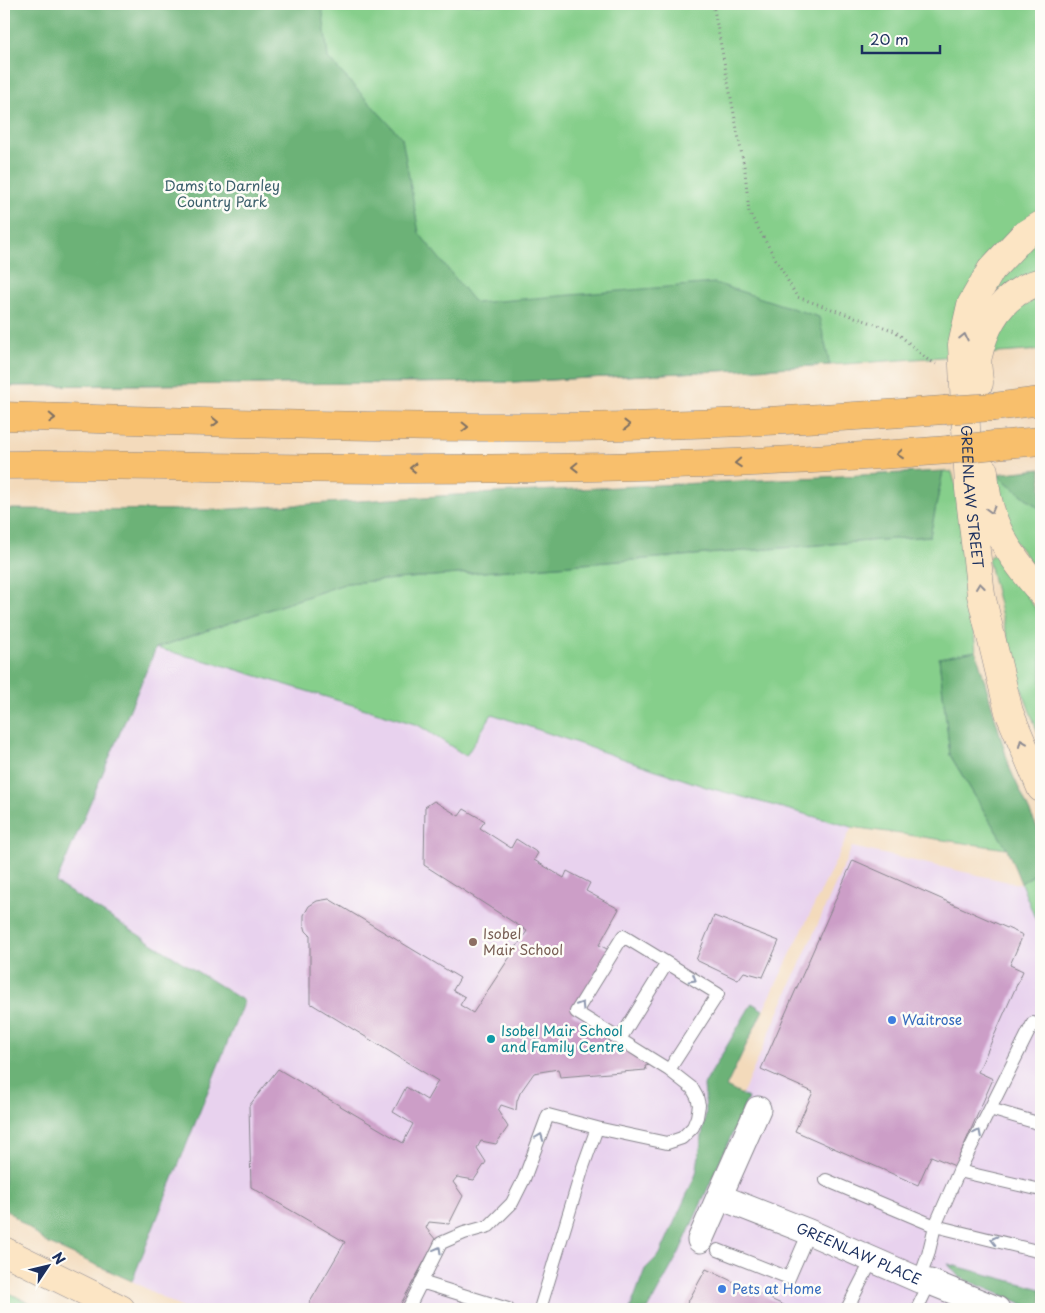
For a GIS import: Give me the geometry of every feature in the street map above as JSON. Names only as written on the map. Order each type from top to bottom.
[{"type":"highway","points":[[4,416],[180,422],[502,427],[734,422],[994,407],[1041,401]]},
{"type":"highway","points":[[4,465],[102,464],[275,468],[710,465],[948,450],[1041,441]]},
{"type":"main road","name":"GREENLAW STREET","points":[[1041,225],[1024,236],[991,270],[971,306],[962,345],[968,489],[981,595],[1010,712],[1041,788]]},
{"type":"main road","name":"GREENLAW STREET","points":[[1041,282],[1025,287],[1011,295],[990,321],[978,357],[986,492],[993,519],[1003,542],[1041,592]]},
{"type":"main road","points":[[4,1251],[121,1309]]},
{"type":"street","points":[[709,1245],[720,1197],[758,1109]]},
{"type":"street","name":"GREENLAW PLACE","points":[[720,1197],[810,1232],[990,1308]]},
{"type":"lane","points":[[408,1309],[441,1243],[464,1233],[489,1226],[512,1203],[524,1179],[548,1114],[597,1128],[667,1143],[682,1138],[693,1127],[699,1105],[692,1088],[669,1070],[576,1012],[623,936],[718,994],[669,1070]]},
{"type":"lane","points":[[620,1040],[666,962]]},
{"type":"lane","points":[[917,1309],[925,1281],[928,1255],[935,1226],[959,1171],[1033,1023],[1041,1027]]},
{"type":"lane","points":[[990,1109],[1041,1124]]},
{"type":"lane","points":[[540,1309],[582,1167],[597,1128]]},
{"type":"lane","points":[[959,1171],[1041,1190]]},
{"type":"lane","points":[[826,1180],[935,1226],[1041,1252]]},
{"type":"lane","points":[[709,1245],[788,1278],[810,1232]]},
{"type":"lane","points":[[847,1309],[873,1258]]},
{"type":"lane","points":[[421,1282],[508,1309]]},
{"type":"path","points":[[713,4],[745,171],[749,212],[797,297],[895,331],[927,359],[941,368]]},
{"type":"shaded area","name":"Isobel Mair School","points":[[156,648],[218,664],[418,725],[466,756],[492,714],[706,787],[852,827],[720,1100],[726,1114],[645,1309],[184,1309],[132,1281],[244,1001],[55,883]]},
{"type":"shaded area","points":[[852,847],[1027,886],[1041,908],[1041,1309],[647,1309]]},
{"type":"green space","name":"Dams to Darnley Country Park","points":[[4,4],[1041,4],[1041,350],[830,365],[513,382],[4,386]]},
{"type":"green space","points":[[4,4],[322,4],[328,58],[402,138],[419,233],[475,303],[715,283],[819,317],[830,365],[513,382],[4,386]]},
{"type":"green space","points":[[1041,469],[1041,510],[996,474]]},
{"type":"green space","points":[[943,471],[952,472],[958,495],[976,651],[939,658],[950,755],[1007,849],[852,827],[706,787],[492,714],[466,756],[418,725],[218,664],[156,648],[347,583],[930,536]]},
{"type":"green space","points":[[943,471],[930,536],[347,583],[156,648],[56,883],[244,1001],[132,1281],[47,1243],[4,1208],[4,509],[215,510],[455,495]]},
{"type":"green space","points":[[996,474],[1041,510],[1041,576],[1009,534]]},
{"type":"green space","points":[[997,551],[1041,617],[1041,741],[1016,674],[988,559]]},
{"type":"green space","points":[[976,651],[1010,769],[1041,836],[1041,870],[1021,883],[1007,849],[950,755],[939,658]]},
{"type":"green space","points":[[1041,870],[1041,933],[1021,883]]},
{"type":"green space","points":[[752,1003],[763,1010],[726,1087],[748,1098],[679,1253],[648,1309],[630,1309],[645,1269],[660,1254],[696,1174],[706,1111],[704,1085]]},
{"type":"green space","points":[[948,1264],[1041,1289],[1041,1309],[1035,1309],[959,1277]]},
{"type":"green space","points":[[4,1290],[40,1309],[4,1309]]},
{"type":"building","name":"Isobel Mair School and Family Centre","points":[[434,801],[459,816],[464,809],[485,821],[480,828],[511,848],[516,839],[538,853],[534,860],[564,878],[567,871],[590,883],[586,891],[619,909],[599,945],[609,950],[572,1014],[655,1064],[645,1066],[646,1070],[560,1077],[558,1069],[534,1073],[520,1093],[516,1110],[501,1105],[498,1111],[508,1127],[496,1144],[481,1141],[477,1148],[486,1162],[474,1180],[457,1177],[453,1182],[463,1196],[449,1224],[429,1222],[426,1228],[436,1240],[398,1309],[306,1309],[345,1242],[251,1187],[249,1106],[278,1069],[403,1143],[413,1124],[393,1112],[406,1087],[427,1100],[438,1081],[310,1003],[310,935],[306,931],[304,924],[304,915],[309,906],[317,901],[329,899],[460,978],[453,990],[465,997],[460,1005],[473,1013],[527,931],[424,865],[425,807]]},
{"type":"building","name":"Waitrose","points":[[853,860],[1023,935],[1010,965],[1023,971],[978,1072],[993,1079],[955,1166],[931,1156],[918,1185],[795,1131],[813,1092],[761,1069]]},
{"type":"building","points":[[714,916],[779,941],[763,977],[744,972],[738,980],[696,960]]},
{"type":"building","name":"Pets at Home","points":[[706,1269],[792,1309],[684,1309]]},
{"type":"place","name":"Isobel Mair School","points":[[473,942]]},
{"type":"place","name":"Waitrose","points":[[892,1020]]},
{"type":"place","name":"Isobel Mair School and Family Centre","points":[[491,1039]]},
{"type":"place","name":"Pets at Home","points":[[722,1289]]}]
